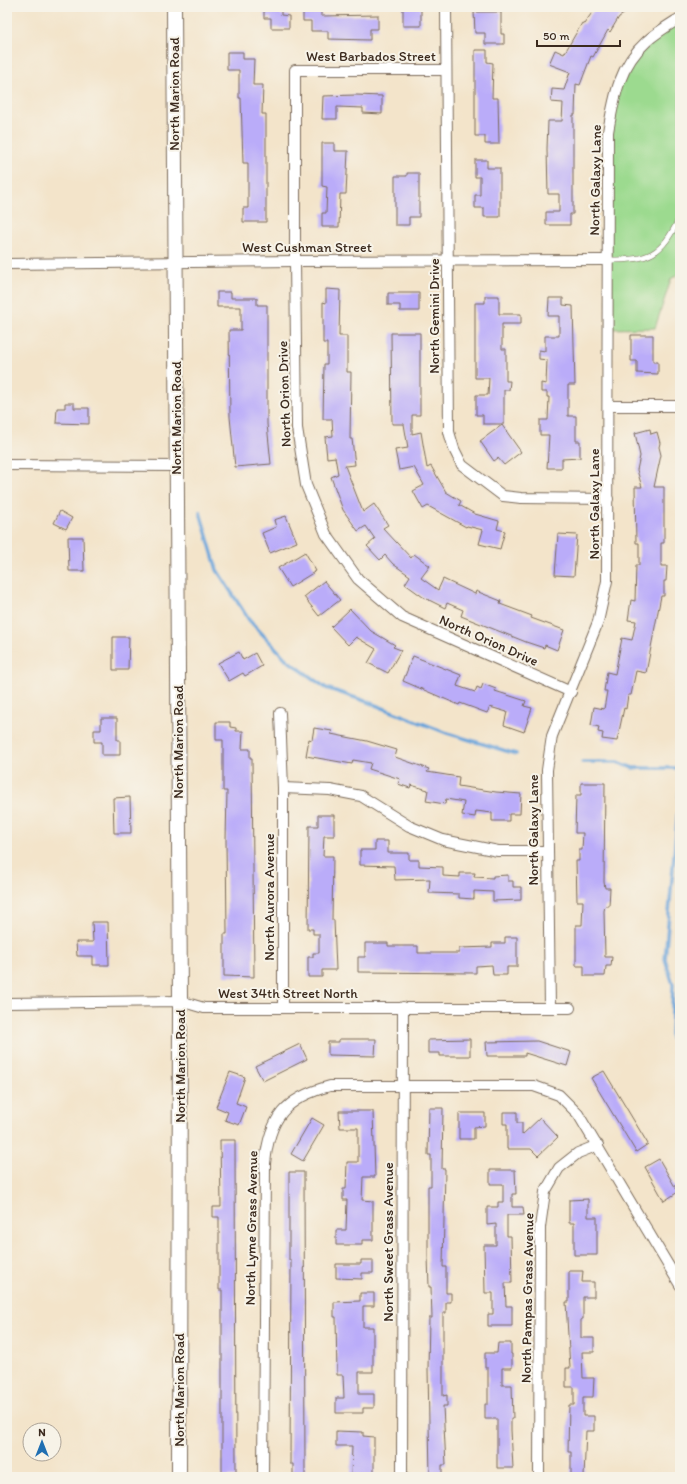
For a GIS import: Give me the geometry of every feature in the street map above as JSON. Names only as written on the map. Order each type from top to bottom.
[{"type":"main road","name":"North Marion Road","points":[[174,7],[180,1001],[179,1477]]},
{"type":"street","name":"North Gemini Drive","points":[[446,7],[449,432],[454,449],[462,465],[503,496],[521,498],[608,499]]},
{"type":"street","name":"North Galaxy Lane","points":[[550,1008],[547,770],[552,736],[598,622],[607,581],[608,132],[614,98],[624,68],[647,41],[680,18]]},
{"type":"street","name":"West Barbados Street","points":[[295,70],[446,70]]},
{"type":"street","name":"North Orion Drive","points":[[295,70],[294,261],[296,428],[306,485],[326,534],[358,579],[402,617],[571,692]]},
{"type":"street","name":"West Cushman Street","points":[[7,264],[608,260]]},
{"type":"street","points":[[608,406],[680,406]]},
{"type":"street","points":[[7,465],[176,466]]},
{"type":"street","name":"North Aurora Avenue","points":[[280,713],[283,788],[284,1007]]},
{"type":"street","points":[[283,788],[330,790],[361,796],[410,826],[443,840],[498,851],[547,851]]},
{"type":"street","name":"West 34th Street North","points":[[7,1003],[180,1001],[204,1008],[570,1008]]},
{"type":"street","name":"North Sweet Grass Avenue","points":[[402,1477],[403,1007]]},
{"type":"street","name":"North Lyme Grass Avenue","points":[[263,1477],[265,1172],[267,1143],[275,1122],[285,1108],[301,1096],[330,1086],[534,1086],[559,1095],[578,1114],[598,1145],[680,1285]]},
{"type":"street","name":"North Pampas Grass Avenue","points":[[539,1477],[540,1227],[544,1192],[560,1168],[578,1153],[598,1145]]},
{"type":"lane","points":[[608,260],[634,260],[655,253],[672,234],[680,217]]},
{"type":"green space","points":[[680,18],[680,273],[671,279],[655,328],[608,329],[608,132],[624,68]]},
{"type":"building","points":[[264,7],[281,7],[281,15],[289,16],[289,28],[271,28],[271,18],[264,18]]},
{"type":"building","points":[[303,7],[321,7],[321,16],[378,15],[378,29],[370,29],[370,40],[328,39],[328,31],[311,31],[311,21],[303,21]]},
{"type":"building","points":[[403,7],[421,7],[421,26],[403,26]]},
{"type":"building","points":[[596,7],[635,7],[619,17],[610,32],[608,30],[593,57],[591,56],[580,85],[576,84],[575,115],[573,115],[573,214],[570,214],[570,225],[546,225],[546,212],[559,212],[559,194],[548,194],[548,121],[562,121],[563,103],[551,102],[552,89],[564,90],[570,72],[549,64],[555,50],[564,54],[582,23],[584,24]]},
{"type":"building","points":[[474,12],[501,12],[501,34],[504,34],[504,44],[485,44],[485,33],[475,33]]},
{"type":"building","points":[[475,50],[487,50],[487,62],[493,63],[492,98],[498,98],[499,144],[485,144],[485,136],[475,136]]},
{"type":"building","points":[[227,52],[243,52],[243,59],[254,59],[253,85],[263,85],[262,114],[266,114],[266,222],[243,222],[243,208],[248,208],[248,163],[243,163],[241,98],[239,98],[239,70],[227,70]]},
{"type":"building","points":[[323,96],[382,96],[382,114],[363,113],[363,108],[337,107],[337,119],[322,119]]},
{"type":"building","points":[[322,143],[334,143],[334,151],[348,151],[346,194],[340,194],[339,227],[322,227],[322,213],[326,213],[327,187],[322,186]]},
{"type":"building","points":[[475,160],[487,160],[487,168],[500,168],[500,217],[484,217],[484,208],[475,208],[475,195],[480,195],[480,177],[475,177]]},
{"type":"building","points":[[407,173],[419,173],[419,217],[409,217],[409,225],[395,225],[395,176],[407,176]]},
{"type":"building","points":[[326,289],[340,290],[339,336],[347,336],[347,372],[351,372],[350,439],[352,439],[355,465],[345,466],[363,512],[374,504],[388,525],[383,528],[411,558],[414,554],[430,566],[421,578],[438,590],[443,579],[475,594],[476,591],[501,601],[500,604],[532,616],[531,618],[564,630],[557,650],[545,645],[544,648],[526,642],[461,616],[463,610],[447,603],[445,608],[423,597],[405,584],[410,576],[393,564],[385,555],[380,560],[367,546],[375,539],[366,526],[358,531],[343,510],[331,477],[338,474],[335,457],[327,458],[325,437],[333,436],[332,419],[323,419],[324,364],[327,364],[327,343],[323,343],[323,302],[326,303]]},
{"type":"building","points":[[217,292],[231,292],[231,298],[257,298],[257,305],[267,305],[267,424],[271,464],[235,467],[230,417],[229,330],[241,330],[241,307],[217,307]]},
{"type":"building","points":[[388,293],[419,293],[419,311],[400,311],[400,305],[388,305]]},
{"type":"building","points":[[485,296],[499,296],[499,314],[521,314],[521,324],[502,324],[502,349],[506,349],[506,381],[510,381],[509,390],[504,390],[504,424],[483,424],[483,415],[476,415],[476,395],[488,395],[489,378],[475,378],[475,303],[485,303]]},
{"type":"building","points":[[549,298],[563,298],[563,305],[573,306],[575,385],[568,385],[568,416],[576,416],[576,441],[580,441],[580,458],[562,459],[562,468],[547,468],[549,435],[540,435],[540,420],[548,420],[549,397],[547,397],[547,392],[541,392],[541,383],[546,384],[547,360],[539,359],[539,350],[545,351],[545,336],[559,336],[559,316],[548,316]]},
{"type":"building","points":[[391,333],[420,333],[420,415],[412,415],[412,434],[421,432],[427,468],[431,466],[446,492],[461,501],[459,505],[475,514],[499,521],[497,529],[505,531],[500,549],[479,544],[483,530],[466,527],[428,506],[423,509],[413,491],[424,485],[414,467],[399,470],[395,450],[408,448],[404,424],[392,424]]},
{"type":"building","points":[[631,335],[653,335],[653,362],[658,362],[658,374],[637,373],[637,361],[631,361]]},
{"type":"building","points":[[65,403],[74,403],[74,408],[89,408],[89,424],[56,423],[57,408],[65,408]]},
{"type":"building","points":[[502,425],[521,452],[504,465],[498,458],[494,461],[480,441]]},
{"type":"building","points":[[650,429],[651,434],[657,432],[660,443],[659,447],[661,455],[654,487],[664,487],[664,543],[661,543],[661,566],[667,566],[666,581],[664,581],[664,596],[661,596],[646,673],[636,671],[631,695],[628,695],[626,709],[624,708],[617,741],[602,739],[603,733],[598,732],[599,727],[591,725],[594,707],[604,709],[607,691],[604,691],[607,672],[615,674],[622,638],[632,640],[636,621],[628,620],[631,600],[635,601],[636,565],[639,565],[639,543],[636,543],[635,487],[642,487],[637,470],[640,456],[635,433]]},
{"type":"building","points":[[60,511],[72,518],[66,529],[54,523]]},
{"type":"building","points":[[286,516],[297,542],[270,553],[262,533],[276,527],[274,520]]},
{"type":"building","points":[[558,534],[577,535],[574,576],[555,575]]},
{"type":"building","points":[[68,537],[83,537],[84,571],[69,571]]},
{"type":"building","points":[[305,552],[316,571],[290,587],[278,568]]},
{"type":"building","points":[[324,581],[340,600],[319,616],[304,597]]},
{"type":"building","points":[[350,609],[371,631],[395,645],[393,647],[401,650],[388,673],[368,663],[376,649],[356,637],[348,645],[331,627]]},
{"type":"building","points":[[113,637],[129,637],[128,670],[113,670]]},
{"type":"building","points":[[239,652],[243,660],[255,653],[262,666],[245,676],[243,673],[229,681],[218,663]]},
{"type":"building","points":[[413,656],[461,675],[457,686],[475,692],[477,687],[481,689],[483,684],[496,689],[495,691],[526,701],[524,706],[532,708],[524,732],[504,725],[507,712],[490,707],[487,713],[460,703],[459,705],[403,681]]},
{"type":"building","points":[[101,718],[117,718],[117,740],[120,740],[120,755],[102,755],[102,742],[94,742],[94,730],[101,730]]},
{"type":"building","points":[[216,722],[230,722],[230,727],[236,728],[236,731],[243,731],[242,749],[250,749],[250,758],[252,758],[254,977],[224,976],[224,934],[227,934],[227,791],[223,791],[223,740],[216,740]]},
{"type":"building","points":[[314,728],[332,731],[331,734],[367,741],[397,750],[395,757],[429,769],[427,772],[459,777],[458,786],[521,794],[520,814],[509,814],[509,821],[492,821],[492,813],[476,811],[475,817],[462,815],[464,802],[446,799],[445,804],[426,801],[428,790],[411,785],[410,788],[398,784],[400,779],[369,769],[371,763],[353,760],[352,764],[306,756],[309,739],[312,740]]},
{"type":"building","points":[[581,783],[605,783],[604,882],[605,888],[610,888],[609,906],[605,906],[604,911],[605,957],[612,957],[611,966],[606,966],[605,976],[584,976],[584,966],[576,966],[576,925],[582,925],[583,901],[577,901],[576,861],[579,861],[579,850],[582,850],[583,833],[575,833],[576,795],[581,795]]},
{"type":"building","points":[[130,797],[131,833],[114,833],[113,798]]},
{"type":"building","points":[[318,815],[334,815],[334,836],[324,836],[323,856],[333,856],[332,920],[334,920],[336,970],[322,970],[322,977],[308,977],[308,957],[313,957],[313,953],[319,953],[319,934],[313,934],[313,929],[308,929],[309,826],[318,826]]},
{"type":"building","points":[[375,841],[388,841],[388,853],[409,853],[409,860],[419,860],[419,866],[443,867],[443,876],[460,877],[460,873],[475,873],[474,877],[493,878],[493,876],[508,875],[508,881],[513,881],[513,887],[521,887],[521,900],[493,901],[493,892],[474,891],[474,899],[459,898],[459,894],[429,893],[430,879],[395,880],[394,866],[360,865],[360,850],[375,850]]},
{"type":"building","points":[[92,922],[108,922],[109,965],[93,965],[93,956],[77,956],[76,942],[93,942]]},
{"type":"building","points":[[505,937],[517,937],[517,967],[507,967],[507,975],[493,975],[492,965],[476,966],[476,973],[358,972],[358,957],[365,957],[365,943],[388,943],[388,946],[418,946],[418,953],[459,953],[459,948],[492,947],[492,943],[505,943]]},
{"type":"building","points":[[339,1039],[376,1039],[375,1056],[328,1055],[328,1042],[339,1042]]},
{"type":"building","points":[[470,1039],[470,1056],[440,1056],[440,1053],[428,1053],[428,1040]]},
{"type":"building","points":[[537,1041],[571,1052],[567,1066],[525,1053],[525,1056],[487,1056],[486,1042]]},
{"type":"building","points":[[300,1044],[307,1059],[263,1081],[255,1066]]},
{"type":"building","points":[[604,1071],[648,1144],[636,1152],[591,1078]]},
{"type":"building","points":[[230,1072],[245,1077],[236,1103],[246,1107],[239,1125],[225,1120],[228,1112],[216,1107]]},
{"type":"building","points":[[429,1108],[443,1108],[442,1169],[445,1169],[443,1267],[446,1267],[446,1293],[451,1293],[451,1302],[446,1302],[446,1313],[443,1313],[443,1396],[447,1395],[447,1406],[443,1406],[446,1465],[442,1465],[442,1477],[430,1477],[428,1369],[429,1318],[432,1318],[428,1256],[428,1186],[431,1186],[431,1155],[428,1155]]},
{"type":"building","points":[[339,1111],[373,1111],[375,1177],[363,1177],[362,1200],[373,1201],[373,1240],[362,1240],[362,1245],[336,1245],[336,1230],[346,1230],[347,1200],[343,1200],[343,1189],[346,1189],[347,1162],[358,1162],[358,1128],[340,1128]]},
{"type":"building","points":[[503,1112],[517,1112],[517,1123],[522,1123],[522,1135],[540,1118],[558,1137],[538,1156],[531,1149],[507,1149],[507,1124],[503,1124]]},
{"type":"building","points":[[459,1113],[485,1113],[485,1126],[474,1127],[474,1139],[459,1139]]},
{"type":"building","points":[[312,1118],[324,1125],[303,1161],[291,1154]]},
{"type":"building","points":[[220,1140],[235,1140],[236,1477],[222,1477],[222,1290],[219,1290],[219,1217],[213,1217],[213,1207],[221,1207]]},
{"type":"building","points":[[659,1159],[678,1192],[664,1201],[645,1167]]},
{"type":"building","points":[[490,1170],[515,1170],[516,1194],[512,1194],[512,1207],[523,1207],[524,1215],[507,1215],[507,1236],[511,1236],[512,1283],[505,1283],[506,1306],[512,1306],[512,1326],[488,1326],[488,1314],[493,1314],[493,1293],[485,1293],[484,1245],[496,1245],[496,1224],[487,1225],[487,1207],[498,1207],[498,1202],[503,1202],[503,1184],[490,1184]]},
{"type":"building","points":[[289,1172],[304,1172],[305,1477],[293,1477],[293,1464],[290,1464],[291,1260],[289,1260]]},
{"type":"building","points":[[588,1199],[588,1217],[597,1217],[597,1255],[574,1255],[574,1223],[569,1223],[569,1200]]},
{"type":"building","points":[[361,1260],[373,1260],[373,1273],[362,1273],[362,1279],[336,1278],[336,1264],[361,1264]]},
{"type":"building","points":[[569,1271],[583,1271],[582,1282],[594,1282],[594,1297],[583,1297],[583,1319],[581,1319],[581,1338],[594,1338],[594,1352],[582,1352],[583,1378],[594,1378],[593,1397],[583,1397],[583,1416],[594,1416],[594,1431],[586,1431],[584,1477],[571,1477],[571,1452],[568,1452],[569,1405],[574,1405],[574,1387],[566,1387],[566,1368],[570,1368],[566,1302],[569,1302]]},
{"type":"building","points":[[360,1293],[374,1293],[374,1306],[363,1306],[363,1327],[373,1327],[373,1372],[359,1372],[359,1394],[374,1394],[374,1408],[363,1408],[363,1413],[336,1413],[336,1398],[344,1398],[343,1375],[337,1375],[336,1317],[334,1317],[334,1302],[360,1301]]},
{"type":"building","points":[[498,1343],[511,1343],[512,1368],[502,1368],[502,1385],[512,1385],[513,1419],[511,1419],[511,1430],[513,1468],[497,1468],[497,1419],[485,1419],[485,1404],[488,1404],[488,1368],[485,1368],[485,1353],[497,1353]]},
{"type":"building","points":[[336,1431],[363,1432],[363,1436],[374,1437],[374,1476],[351,1477],[352,1446],[336,1446]]},
{"type":"waterway","points":[[200,512],[217,570],[249,620],[287,660],[326,688],[365,701],[447,733],[516,754]]},
{"type":"waterway","points":[[582,762],[617,762],[633,768],[680,768]]},
{"type":"waterway","points":[[680,787],[665,959],[673,984],[671,1038],[680,1054]]}]
